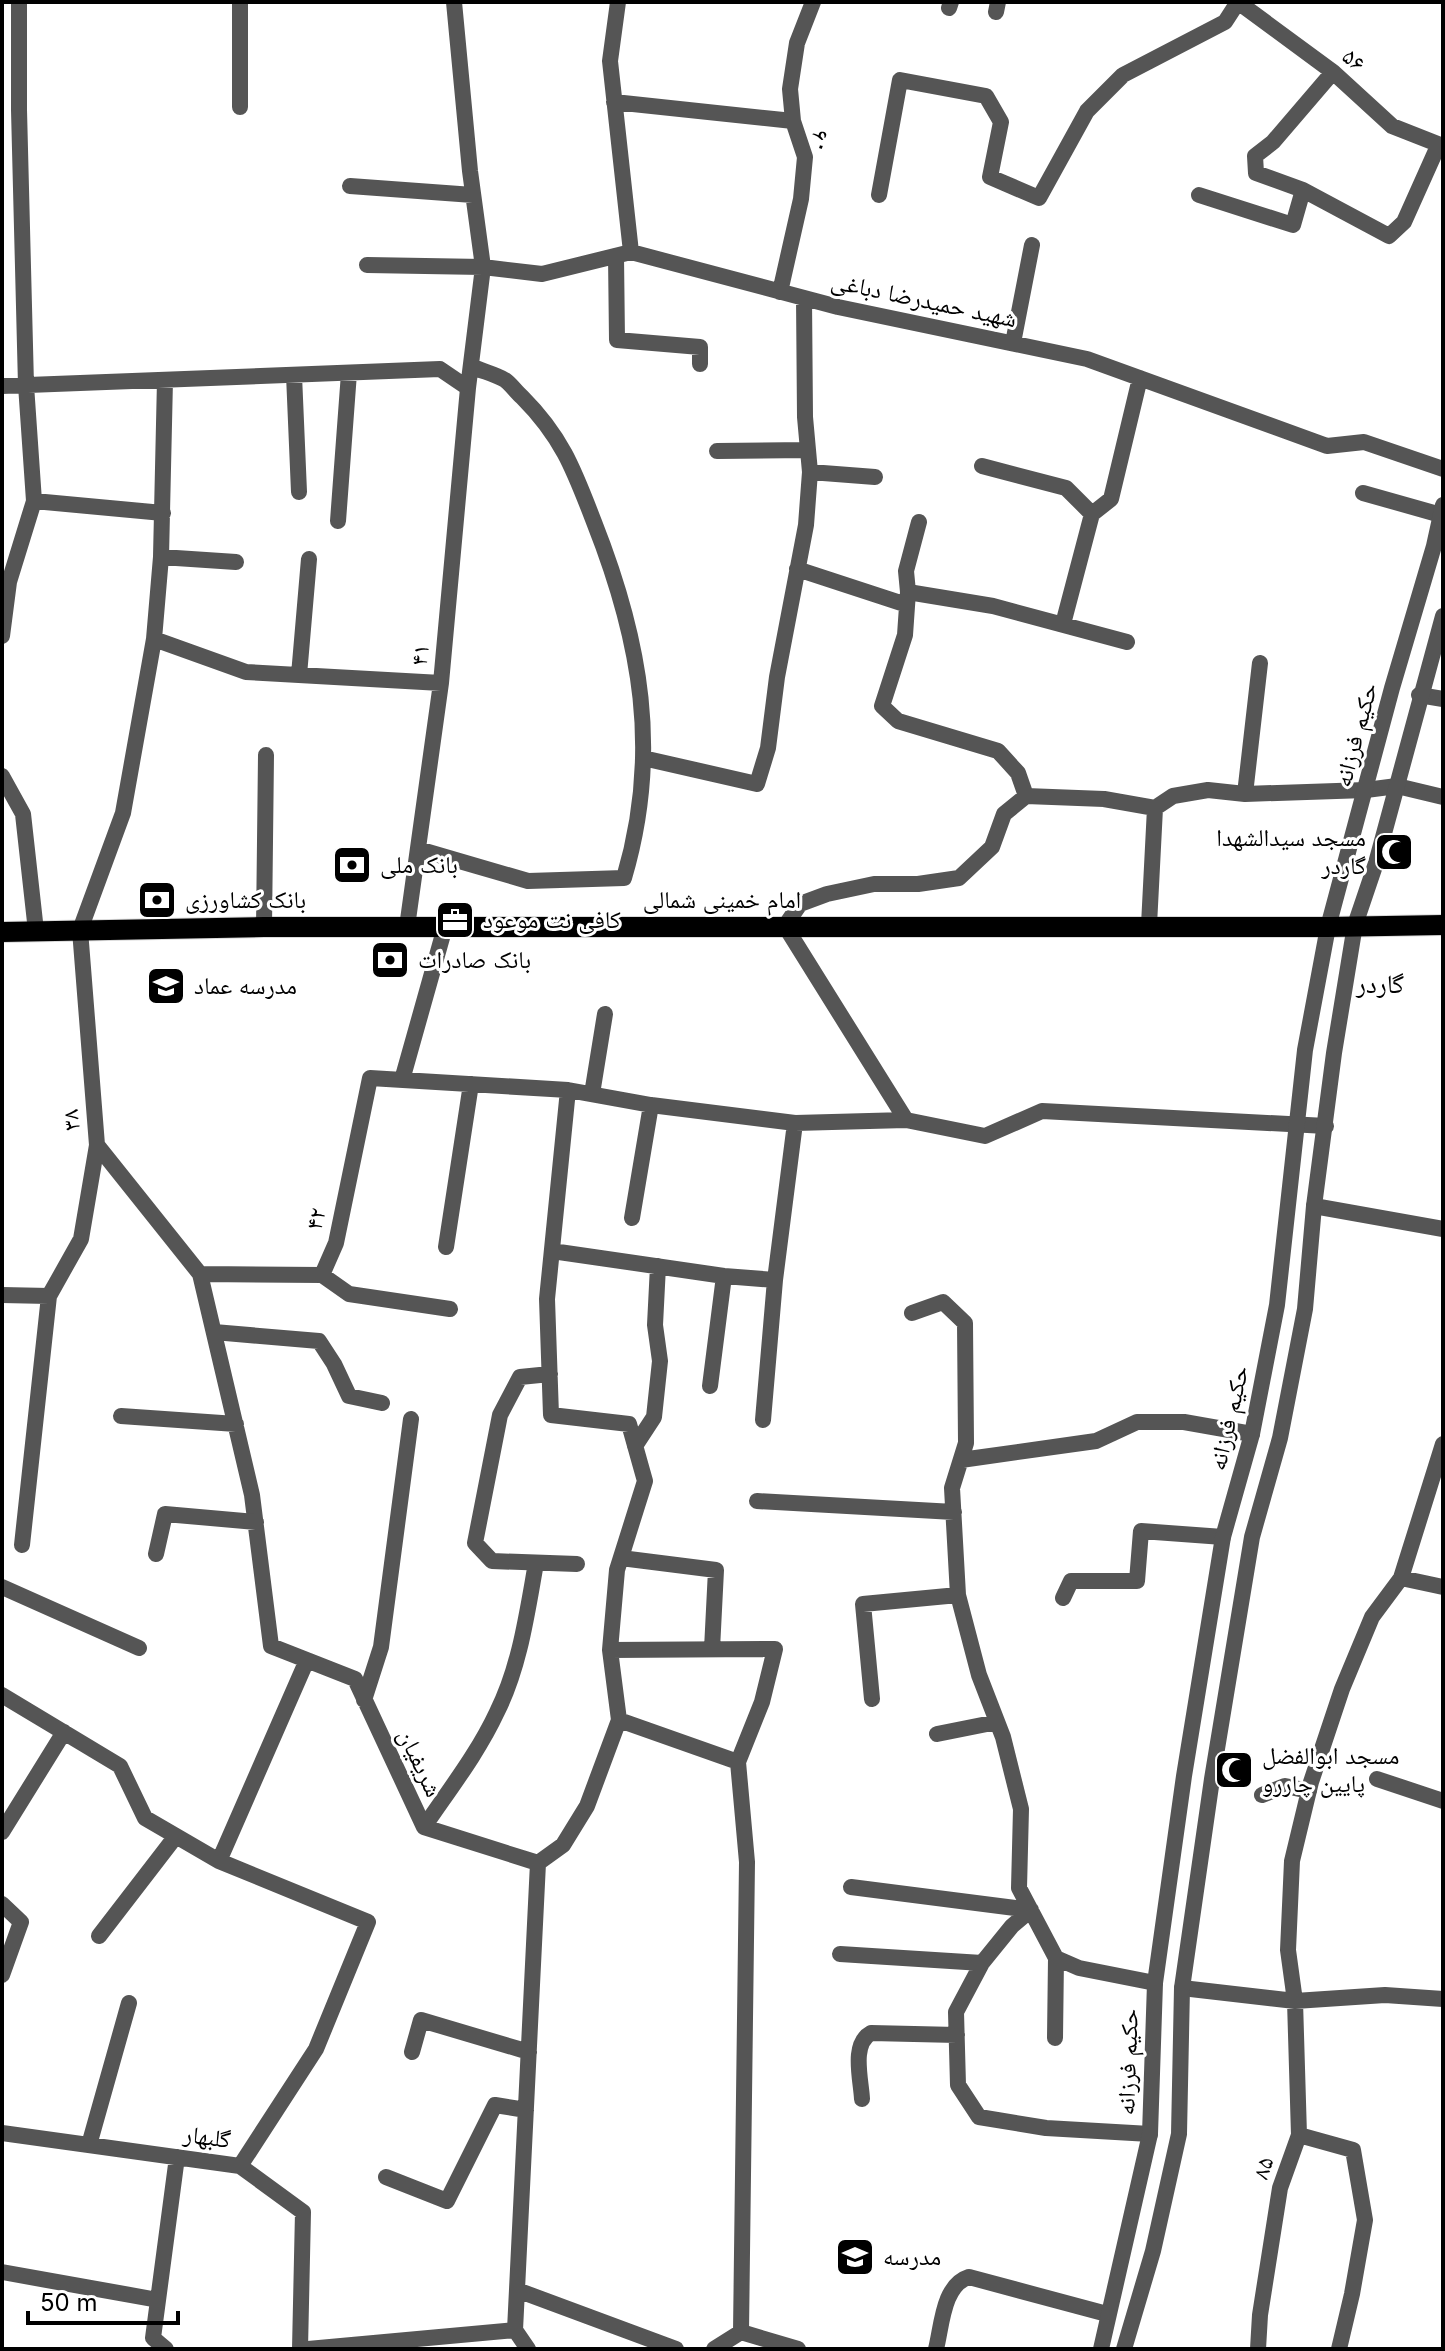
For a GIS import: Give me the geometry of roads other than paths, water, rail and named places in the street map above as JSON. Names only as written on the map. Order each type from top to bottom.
[{"type":"main road","name":"امام خمینی شمالی","points":[[2,932],[264,927],[1443,925]]},
{"type":"street","points":[[2,636],[9,582],[34,501],[26,385],[19,2]]},
{"type":"street","points":[[240,2],[240,107]]},
{"type":"street","name":"۴۱","points":[[407,927],[441,683],[468,388],[483,267],[454,2]]},
{"type":"street","points":[[618,2],[610,61],[624,254],[617,340],[700,347],[700,364]]},
{"type":"street","name":"۶۰","points":[[780,292],[801,199],[805,157],[793,121],[790,89],[797,43],[813,2]]},
{"type":"street","points":[[879,195],[900,80],[986,96],[1001,122],[990,177],[1039,198],[1087,111],[1123,75],[1225,22],[1238,2]]},
{"type":"street","name":"۵۶","points":[[1238,2],[1333,72],[1392,126],[1441,146]]},
{"type":"street","points":[[1333,72],[1273,142],[1255,156],[1256,173],[1303,190],[1389,236],[1404,222],[1441,146]]},
{"type":"street","points":[[614,102],[793,121]]},
{"type":"street","points":[[350,186],[473,195]]},
{"type":"street","points":[[1199,195],[1293,225],[1303,190]]},
{"type":"street","points":[[1013,343],[1032,245]]},
{"type":"street","points":[[367,265],[483,267],[542,274],[624,254]]},
{"type":"street","name":"شهید حمیدرضا دباغی","points":[[624,254],[804,298],[1087,359],[1327,446],[1364,442],[1443,469]]},
{"type":"street","points":[[643,758],[757,784],[768,748],[777,677],[806,525],[810,472],[804,298]]},
{"type":"street","points":[[418,849],[528,881],[624,878],[636,837],[642,795],[638,670],[628,619],[608,556],[565,449],[540,415],[504,379],[471,366]]},
{"type":"street","points":[[2,386],[440,369],[468,388]]},
{"type":"street","points":[[338,521],[349,373]]},
{"type":"street","points":[[294,375],[299,492]]},
{"type":"street","points":[[1063,624],[1092,514],[1111,499],[1140,378]]},
{"type":"street","points":[[80,930],[123,813],[154,639],[163,513],[165,380]]},
{"type":"street","points":[[717,451],[808,450]]},
{"type":"street","points":[[982,466],[1066,488],[1092,514]]},
{"type":"street","points":[[810,472],[875,477]]},
{"type":"street","points":[[1363,493],[1442,510]]},
{"type":"street","points":[[34,501],[163,513]]},
{"type":"street","name":"حکیم فرزانه","points":[[1101,2349],[1150,2134],[1155,1983],[1184,1776],[1223,1537],[1252,1434],[1277,1305],[1305,1050],[1328,927],[1442,510]]},
{"type":"street","points":[[919,522],[906,571],[908,599],[905,635],[882,706],[898,721],[998,751],[1018,773],[1026,796]]},
{"type":"street","points":[[161,557],[236,562]]},
{"type":"street","points":[[299,675],[309,559]]},
{"type":"street","points":[[797,569],[908,599],[993,606],[1127,642]]},
{"type":"street","points":[[1124,2349],[1153,2251],[1179,2134],[1182,1988],[1212,1779],[1252,1537],[1280,1438],[1305,1309],[1314,1206],[1355,925],[1443,616]]},
{"type":"street","points":[[154,639],[246,672],[441,683]]},
{"type":"street","points":[[1245,794],[1260,663]]},
{"type":"street","points":[[1419,695],[1443,699]]},
{"type":"street","points":[[264,927],[266,755]]},
{"type":"street","points":[[2,776],[23,814],[36,931]]},
{"type":"street","points":[[906,1120],[785,926],[800,904],[827,894],[874,884],[918,884],[959,878],[992,847],[1004,814],[1026,796],[1104,799],[1155,808],[1173,796],[1208,790],[1245,794],[1397,786],[1443,797]]},
{"type":"street","points":[[1149,925],[1155,808]]},
{"type":"street","points":[[445,927],[402,1080],[568,1090],[651,1105],[795,1123],[906,1120],[985,1136],[1042,1111],[1326,1126]]},
{"type":"street","name":"۳۸","points":[[49,1296],[81,1239],[97,1145],[80,930]]},
{"type":"street","points":[[592,1094],[605,1014]]},
{"type":"street","name":"۴۲","points":[[322,1275],[336,1243],[370,1078],[402,1080]]},
{"type":"street","points":[[446,1247],[471,1084]]},
{"type":"street","points":[[528,2349],[515,2330],[538,1863],[563,1845],[587,1806],[619,1720],[610,1650],[617,1570],[645,1481],[629,1424],[551,1415],[547,1299],[568,1090]]},
{"type":"street","points":[[632,1218],[651,1105]]},
{"type":"street","points":[[763,1420],[775,1280],[795,1123]]},
{"type":"street","points":[[97,1145],[200,1274],[322,1275],[349,1294],[450,1309]]},
{"type":"street","points":[[1314,1206],[1443,1229]]},
{"type":"street","points":[[552,1251],[724,1276],[775,1280]]},
{"type":"street","points":[[635,1446],[654,1417],[660,1361],[655,1325],[658,1266]]},
{"type":"street","name":"شریفیان","points":[[200,1274],[256,1522],[271,1646],[355,1679],[424,1827],[538,1863]]},
{"type":"street","points":[[710,1386],[724,1276]]},
{"type":"street","points":[[2,1295],[49,1296],[22,1545]]},
{"type":"street","points":[[912,1313],[943,1302],[965,1323],[966,1443],[952,1488],[958,1595],[979,1675],[997,1722],[1021,1809],[1019,1888],[1056,1958],[1055,2038]]},
{"type":"street","points":[[214,1332],[319,1341],[349,1396],[382,1403]]},
{"type":"street","points":[[550,1374],[520,1377],[500,1415],[475,1543],[492,1561],[577,1564]]},
{"type":"street","points":[[121,1416],[236,1424]]},
{"type":"street","points":[[364,1700],[381,1647],[411,1419]]},
{"type":"street","points":[[961,1460],[1096,1441],[1137,1422],[1184,1422],[1252,1434]]},
{"type":"street","name":"۸۵","points":[[1258,2349],[1260,2315],[1280,2188],[1299,2135],[1295,2001],[1288,1950],[1292,1861],[1309,1791],[1342,1689],[1372,1617],[1401,1578],[1443,1444]]},
{"type":"street","points":[[757,1501],[954,1512]]},
{"type":"street","points":[[156,1554],[165,1514],[256,1522]]},
{"type":"street","points":[[1063,1598],[1071,1581],[1137,1581],[1141,1531],[1223,1537]]},
{"type":"street","points":[[621,1558],[716,1570],[712,1649]]},
{"type":"street","points":[[424,1827],[498,1712],[516,1661],[536,1563]]},
{"type":"street","points":[[1401,1578],[1443,1587]]},
{"type":"street","points":[[2,1587],[139,1648]]},
{"type":"street","points":[[872,1699],[863,1604],[958,1595]]},
{"type":"street","points":[[610,1650],[775,1649],[762,1702],[738,1762],[747,1862],[741,2332]]},
{"type":"street","points":[[219,1861],[307,1660]]},
{"type":"street","points":[[2,1695],[120,1766],[145,1818],[219,1861],[368,1922],[316,2049],[240,2166]]},
{"type":"street","points":[[619,1720],[738,1762]]},
{"type":"street","points":[[937,1734],[997,1722]]},
{"type":"street","points":[[2,1832],[64,1732]]},
{"type":"street","points":[[1377,1779],[1443,1801]]},
{"type":"street","points":[[1262,1795],[1285,1786],[1309,1791]]},
{"type":"street","points":[[99,1936],[176,1836]]},
{"type":"street","points":[[851,1887],[1031,1910]]},
{"type":"street","points":[[2,1904],[21,1922],[2,1975]]},
{"type":"street","points":[[1031,1910],[1012,1926],[982,1963],[956,2012],[958,2085],[979,2117],[1046,2128],[1150,2134]]},
{"type":"street","points":[[840,1954],[982,1963]]},
{"type":"street","points":[[1056,1958],[1079,1968],[1182,1988],[1295,2001],[1385,1995],[1443,1999]]},
{"type":"street","points":[[89,2145],[129,2003]]},
{"type":"street","points":[[412,2052],[421,2020],[529,2052]]},
{"type":"street","points":[[862,2099],[859,2046],[863,2037],[871,2033],[957,2035]]},
{"type":"street","points":[[386,2177],[447,2201],[495,2105],[526,2110]]},
{"type":"street","name":"گلبهار","points":[[2,2133],[240,2166],[303,2212],[300,2349]]},
{"type":"street","points":[[1299,2135],[1353,2150],[1365,2220],[1339,2349]]},
{"type":"street","points":[[164,2348],[153,2338],[177,2157]]},
{"type":"street","points":[[1125,2245],[1153,2251]]},
{"type":"street","points":[[2,2272],[158,2300]]},
{"type":"street","points":[[936,2349],[951,2290],[959,2280],[969,2277],[1107,2314]]},
{"type":"street","points":[[517,2290],[676,2349]]},
{"type":"street","points":[[308,2349],[515,2330]]},
{"type":"street","points":[[714,2349],[741,2332],[798,2349]]},
{"type":"place","name":"مسجد سیدالشهدا گاردر","points":[[1394,852]]},
{"type":"place","name":"بانک ملی","points":[[352,865]]},
{"type":"place","name":"بانک کشاورزی","points":[[157,900]]},
{"type":"place","name":"کافی نت موعود","points":[[455,920]]},
{"type":"place","name":"بانک صادرات","points":[[390,960]]},
{"type":"place","name":"مدرسه عماد","points":[[166,986]]},
{"type":"place","name":"مسجد ابوالفضل پایین چاررو","points":[[1234,1770]]},
{"type":"place","name":"مدرسه","points":[[855,2257]]},
{"type":"district","name":"گاردر","points":[[1380,984]]}]
